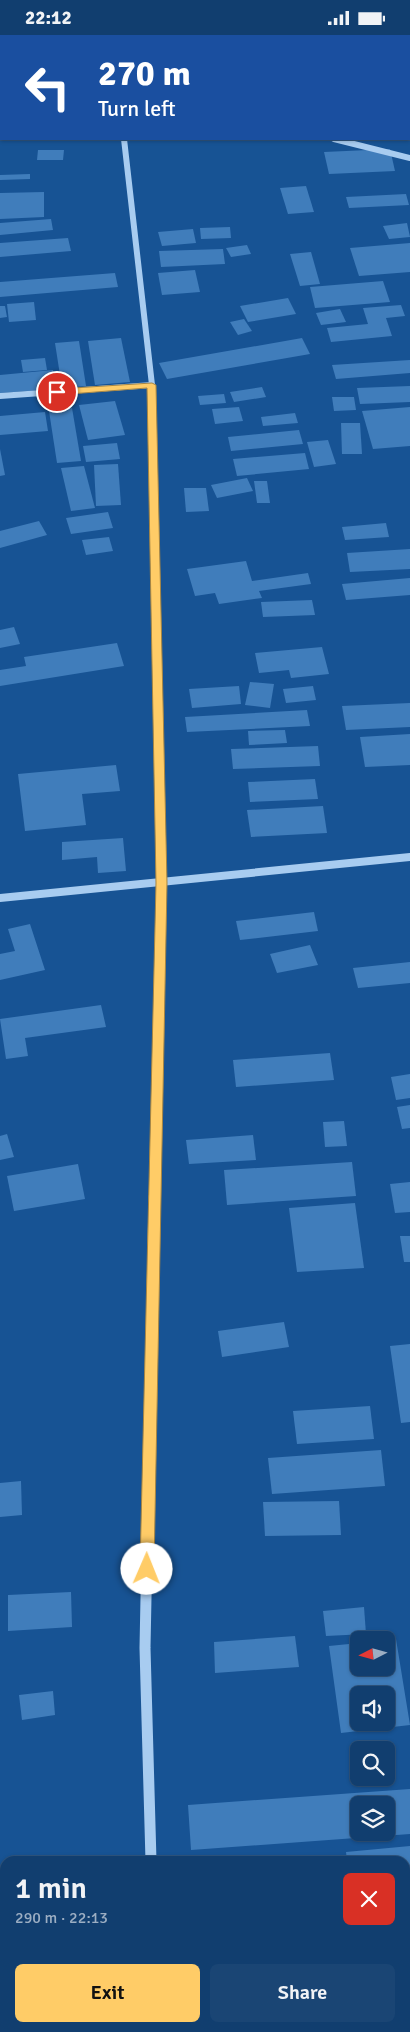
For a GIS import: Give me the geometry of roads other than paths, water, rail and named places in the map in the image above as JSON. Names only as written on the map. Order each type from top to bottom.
[{"type":"street","points":[[124,140],[152,385],[161,883],[145,1648],[151,1856]]},
{"type":"street","points":[[338,140],[410,158]]},
{"type":"street","points":[[0,396],[152,385]]},
{"type":"street","points":[[0,898],[410,857]]}]
